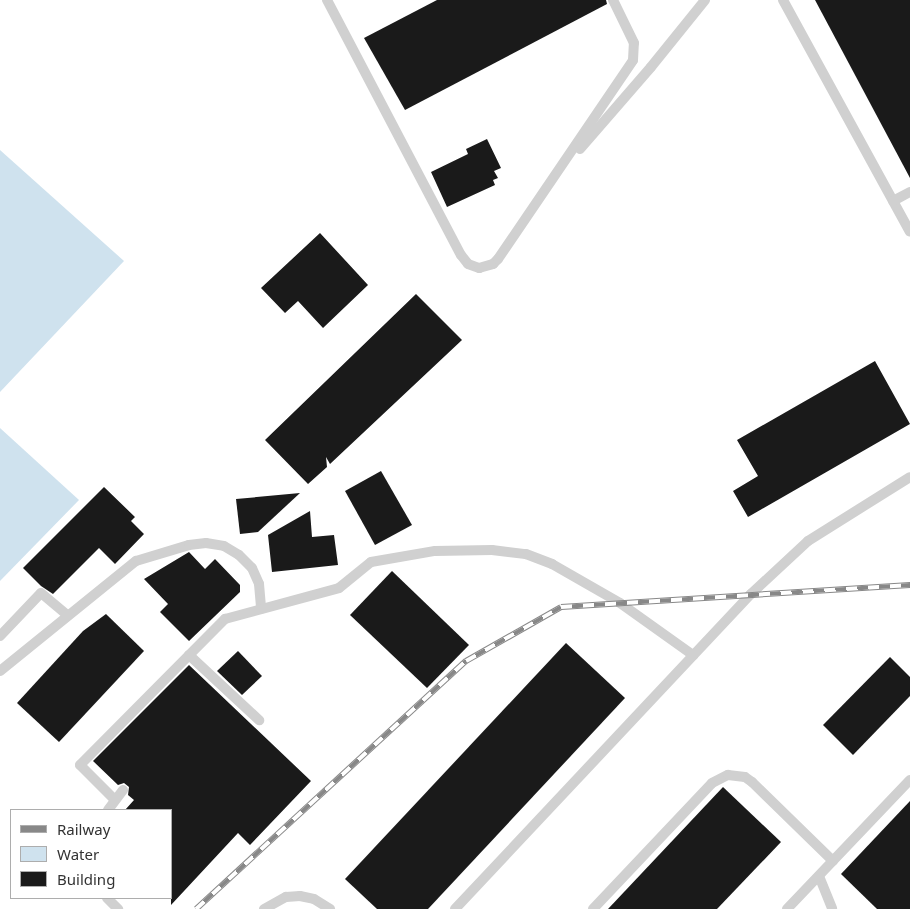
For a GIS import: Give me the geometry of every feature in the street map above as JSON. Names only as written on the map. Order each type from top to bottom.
[{"type":"lane","points":[[327,0],[461,255],[468,264],[479,268],[486,267],[498,259],[551,184],[633,60],[634,43],[613,0]]},
{"type":"lane","points":[[551,184],[651,67],[705,0]]},
{"type":"lane","points":[[783,0],[910,232]]},
{"type":"lane","points":[[893,201],[910,192]]},
{"type":"lane","points":[[454,909],[751,594],[808,541],[910,477]]},
{"type":"lane","points":[[0,672],[136,560],[189,545],[206,543],[224,546],[239,555],[252,568],[259,584],[261,609]]},
{"type":"lane","points":[[114,799],[80,766],[225,619],[339,588],[371,562],[435,551],[492,550],[526,554],[552,564],[620,603],[693,655]]},
{"type":"lane","points":[[0,636],[42,593],[68,616]]},
{"type":"lane","points":[[189,655],[259,720]]},
{"type":"lane","points":[[594,909],[712,783],[728,775],[745,777],[752,782],[833,861]]},
{"type":"lane","points":[[787,909],[910,780]]},
{"type":"lane","points":[[109,809],[114,799],[123,790]]},
{"type":"lane","points":[[819,876],[832,909]]},
{"type":"lane","points":[[264,909],[286,897],[300,896],[314,899],[330,909]]},
{"type":"lane","points":[[110,899],[118,909]]},
{"type":"water","points":[[0,150],[124,261],[0,392]]},
{"type":"water","points":[[0,428],[79,500],[0,581]]},
{"type":"building","points":[[437,0],[606,0],[607,4],[405,110],[364,38]]},
{"type":"building","points":[[815,0],[910,0],[910,178]]},
{"type":"building","points":[[487,139],[501,168],[494,171],[498,178],[493,180],[495,185],[447,207],[431,172],[468,154],[466,149]]},
{"type":"building","points":[[320,233],[368,285],[323,328],[298,301],[285,313],[261,288]]},
{"type":"building","points":[[416,294],[462,340],[330,464],[326,457],[327,467],[308,484],[265,440]]},
{"type":"building","points":[[875,361],[910,424],[748,517],[733,491],[758,476],[737,440]]},
{"type":"building","points":[[381,471],[412,525],[375,545],[345,491]]},
{"type":"building","points":[[104,487],[135,517],[131,521],[144,534],[115,564],[99,548],[53,594],[41,586],[23,568]]},
{"type":"building","points":[[300,493],[258,532],[240,534],[236,499]]},
{"type":"building","points":[[310,511],[312,537],[334,535],[338,565],[272,572],[268,535]]},
{"type":"building","points":[[189,552],[205,569],[215,559],[240,585],[240,592],[189,641],[160,612],[168,604],[144,579]]},
{"type":"building","points":[[392,571],[469,645],[427,688],[350,615]]},
{"type":"building","points":[[106,614],[144,651],[59,742],[17,703],[83,631]]},
{"type":"building","points":[[566,643],[625,698],[428,909],[377,909],[345,879]]},
{"type":"building","points":[[238,651],[262,676],[242,695],[217,671]]},
{"type":"building","points":[[890,657],[910,677],[910,696],[853,755],[823,725]]},
{"type":"building","points":[[189,665],[311,781],[250,845],[238,833],[171,905],[172,809],[126,809],[134,800],[128,795],[129,787],[124,783],[118,785],[93,761]]},
{"type":"building","points":[[723,787],[781,842],[717,909],[608,909]]},
{"type":"building","points":[[910,801],[910,909],[877,909],[841,874]]},
{"type":"railway","points":[[196,909],[466,661],[561,607],[910,585]]}]
